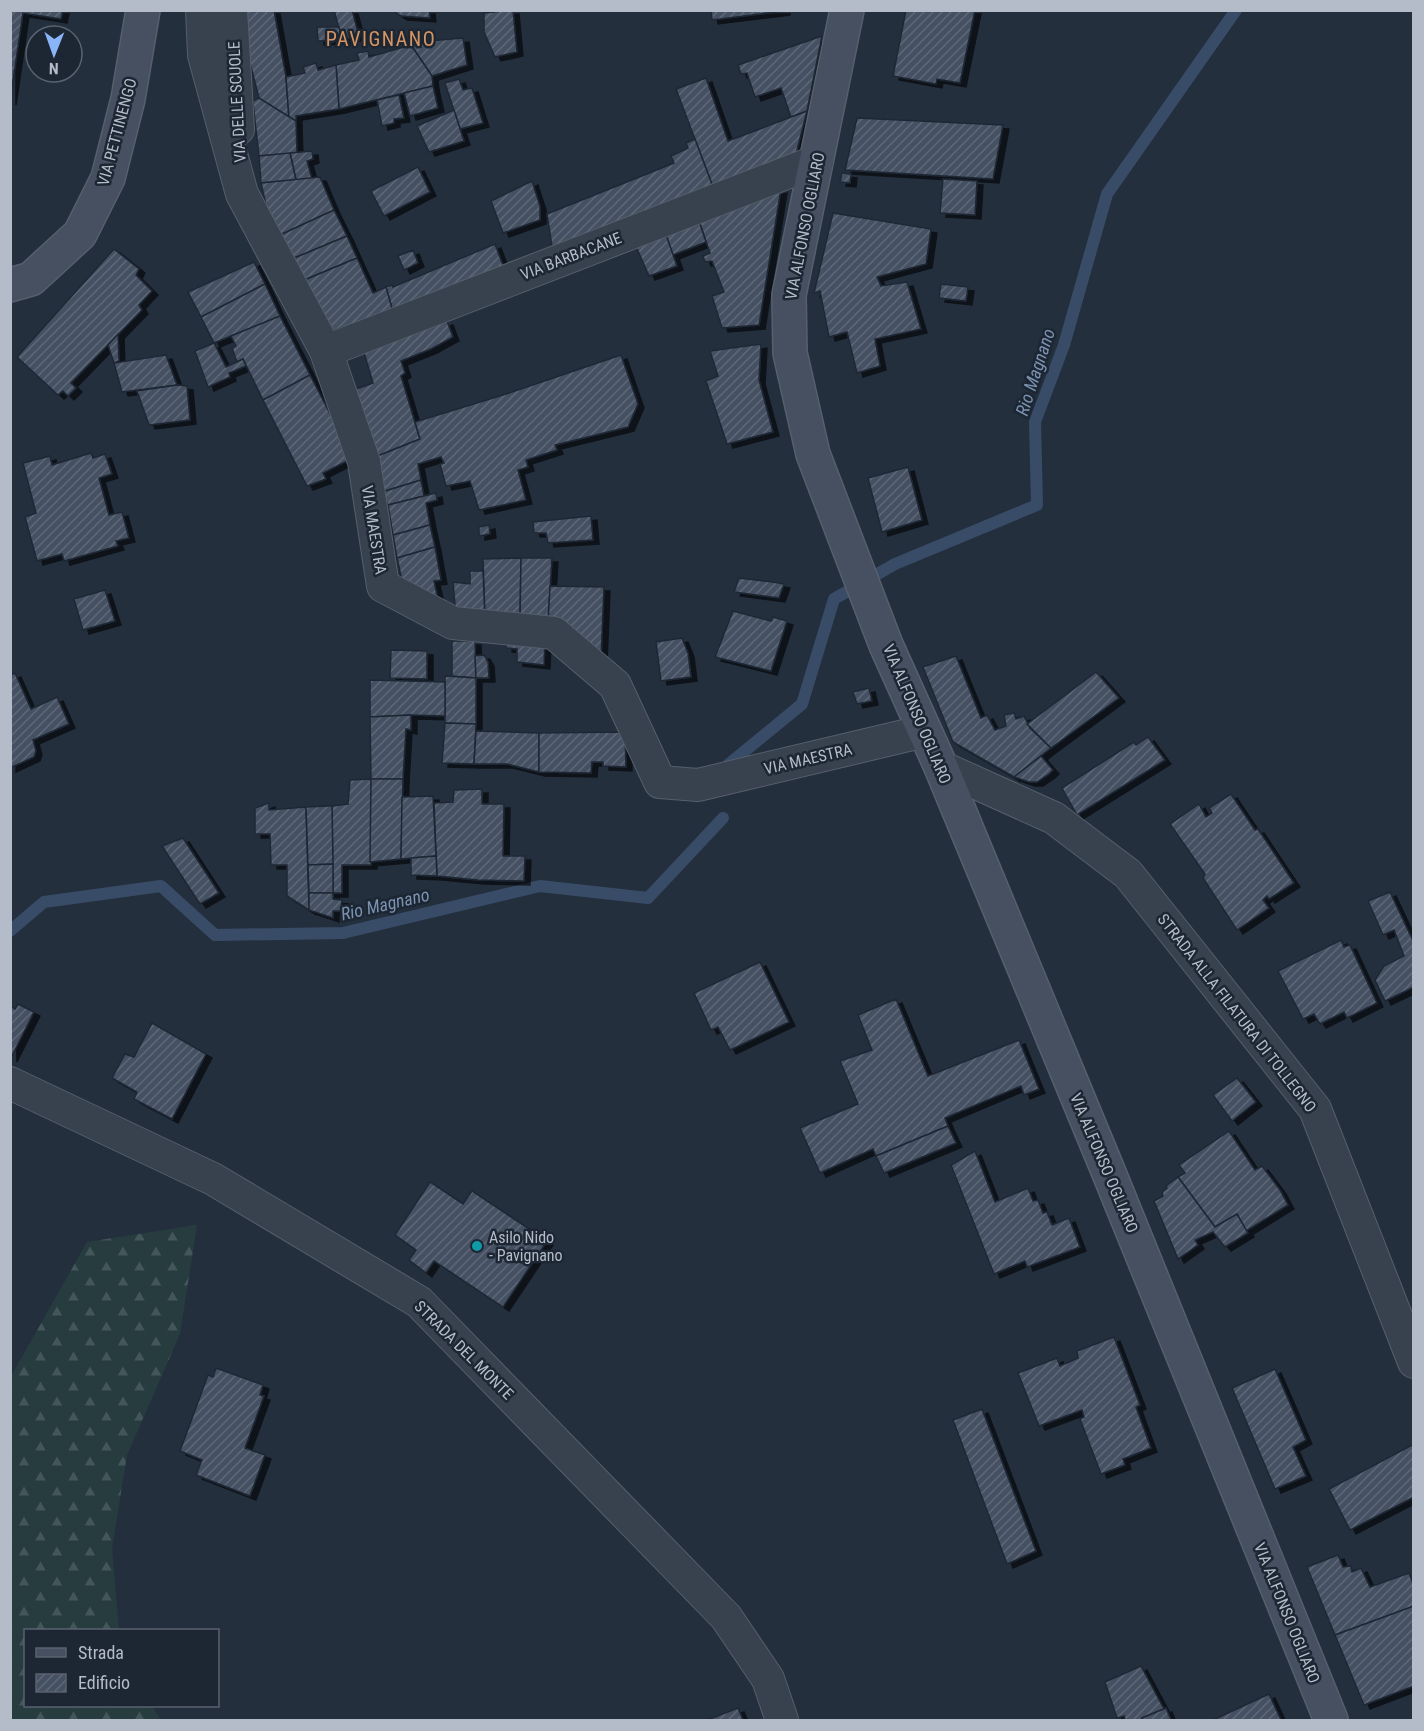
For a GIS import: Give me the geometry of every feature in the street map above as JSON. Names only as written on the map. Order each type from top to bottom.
[{"type":"main road","name":"VIA PETTINENGO","points":[[10,285],[31,279],[80,234],[108,178],[128,99],[143,10]]},
{"type":"main road","name":"VIA ALFONSO OGLIARO","points":[[847,10],[789,296],[790,353],[813,454],[886,645],[925,731],[1113,1184],[1331,1720]]},
{"type":"street","name":"VIA MAESTRA","points":[[202,10],[204,56],[242,194],[326,351],[364,462],[383,586],[453,622],[554,633],[615,685],[660,783],[698,785],[925,731]]},
{"type":"street","name":"VIA DELLE SCUOLE","points":[[231,10],[242,194]]},
{"type":"street","name":"VIA BARBACANE","points":[[326,351],[817,160]]},
{"type":"street","name":"STRADA ALLA FILATURA DI TOLLEGNO","points":[[940,767],[1054,818],[1128,874],[1136,883],[1315,1109],[1413,1362]]},
{"type":"street","name":"STRADA DEL MONTE","points":[[10,1083],[213,1179],[419,1302],[726,1617],[768,1679],[782,1720]]},
{"type":"green space","points":[[197,1225],[180,1334],[127,1455],[112,1549],[119,1629],[24,1629],[24,1707],[153,1707],[161,1720],[11,1720],[11,1374],[87,1242]]},
{"type":"building","points":[[10,10],[63,10],[61,19],[23,13],[10,101]]},
{"type":"building","points":[[246,10],[274,10],[286,77],[289,118],[259,98],[248,55]]},
{"type":"building","points":[[334,10],[352,10],[359,36],[342,40]]},
{"type":"building","points":[[392,10],[429,10],[430,18],[401,16]]},
{"type":"building","points":[[513,10],[517,52],[495,57],[484,32],[484,13]]},
{"type":"building","points":[[711,10],[784,10],[784,11],[712,20]]},
{"type":"building","points":[[906,10],[975,10],[960,83],[937,79],[936,84],[893,76]]},
{"type":"building","points":[[317,27],[339,27],[342,40],[318,41]]},
{"type":"building","points":[[822,36],[807,111],[791,117],[781,88],[755,97],[747,73],[741,74],[738,65]]},
{"type":"building","points":[[463,38],[467,65],[432,76],[411,45],[428,41]]},
{"type":"building","points":[[411,45],[432,76],[433,86],[339,109],[336,65],[359,60],[357,53],[368,51],[369,57]]},
{"type":"building","points":[[316,63],[318,70],[336,65],[339,109],[296,116],[296,121],[289,118],[286,77],[305,73],[303,67]]},
{"type":"building","points":[[706,78],[728,141],[807,111],[795,158],[713,187],[676,89]]},
{"type":"building","points":[[459,79],[463,90],[472,88],[483,123],[460,129],[445,83]]},
{"type":"building","points":[[433,86],[438,108],[410,116],[404,93]]},
{"type":"building","points":[[399,95],[404,118],[394,119],[394,123],[382,126],[377,100]]},
{"type":"building","points":[[259,98],[296,121],[297,153],[259,156],[253,101]]},
{"type":"building","points":[[454,110],[464,141],[429,152],[417,126]]},
{"type":"building","points":[[857,118],[1003,125],[993,179],[845,170]]},
{"type":"building","points":[[695,139],[713,187],[553,253],[547,214],[674,163],[671,156],[688,148],[686,143]]},
{"type":"building","points":[[312,151],[313,159],[307,161],[312,179],[296,180],[290,153]]},
{"type":"building","points":[[290,153],[296,180],[261,183],[259,156]]},
{"type":"building","points":[[418,167],[430,192],[384,216],[371,191]]},
{"type":"building","points":[[842,173],[851,174],[850,183],[840,182]]},
{"type":"building","points":[[320,177],[334,210],[280,235],[266,205],[261,183]]},
{"type":"building","points":[[943,179],[977,181],[975,215],[940,213]]},
{"type":"building","points":[[532,181],[540,206],[540,220],[503,233],[491,201]]},
{"type":"building","points":[[781,189],[759,325],[722,328],[712,296],[724,292],[712,261],[705,262],[703,256],[710,253],[697,215]]},
{"type":"building","points":[[334,210],[347,236],[292,259],[280,235]]},
{"type":"building","points":[[833,213],[931,229],[926,264],[877,277],[881,286],[907,282],[921,329],[875,339],[880,366],[857,373],[847,332],[829,337],[820,291],[814,293]]},
{"type":"building","points":[[697,215],[706,242],[673,255],[664,229]]},
{"type":"building","points":[[664,229],[677,266],[649,276],[634,242]]},
{"type":"building","points":[[347,236],[357,258],[302,281],[292,259]]},
{"type":"building","points":[[495,244],[507,276],[393,312],[386,287],[392,285],[393,287]]},
{"type":"building","points":[[114,249],[139,269],[136,275],[152,291],[139,305],[142,310],[71,383],[76,388],[68,396],[63,391],[58,395],[17,357]]},
{"type":"building","points":[[413,250],[418,263],[404,270],[398,256]]},
{"type":"building","points":[[357,258],[373,293],[386,287],[395,319],[366,329],[363,320],[358,322],[359,326],[346,331],[343,327],[326,334],[302,281]]},
{"type":"building","points":[[254,262],[265,284],[201,317],[188,292]]},
{"type":"building","points":[[265,284],[280,316],[214,343],[201,317]]},
{"type":"building","points":[[941,284],[968,287],[966,301],[939,298]]},
{"type":"building","points":[[280,316],[310,375],[263,400],[243,359],[237,362],[232,348],[236,346],[231,336]]},
{"type":"building","points":[[447,321],[453,337],[401,361],[405,373],[401,376],[420,439],[370,459],[348,392],[373,383],[363,349]]},
{"type":"building","points":[[118,334],[119,361],[114,363],[108,345]]},
{"type":"building","points":[[214,343],[226,367],[243,359],[246,366],[229,373],[230,377],[208,387],[195,351]]},
{"type":"building","points":[[761,344],[759,380],[773,432],[727,444],[706,381],[718,376],[710,351]]},
{"type":"building","points":[[166,355],[177,385],[122,392],[114,363]]},
{"type":"building","points":[[621,355],[638,404],[628,427],[555,445],[557,450],[526,460],[528,467],[518,470],[526,500],[479,510],[470,481],[446,486],[440,464],[444,463],[441,457],[418,464],[421,480],[382,492],[370,459],[420,439],[415,422]]},
{"type":"building","points":[[310,375],[353,458],[323,473],[326,479],[307,486],[263,400]]},
{"type":"building","points":[[177,385],[187,386],[190,420],[149,425],[137,391]]},
{"type":"building","points":[[91,453],[93,458],[105,454],[112,474],[99,478],[109,515],[122,512],[129,538],[116,541],[118,546],[64,561],[62,554],[37,561],[25,517],[36,513],[23,463],[50,456],[52,465]]},
{"type":"building","points":[[908,467],[922,520],[882,532],[868,478]]},
{"type":"building","points":[[421,480],[424,496],[388,505],[382,492]]},
{"type":"building","points":[[436,493],[437,500],[426,503],[430,525],[393,535],[388,505]]},
{"type":"building","points":[[591,516],[593,540],[548,543],[546,533],[534,533],[533,522]]},
{"type":"building","points":[[430,525],[435,547],[397,558],[393,535]]},
{"type":"building","points":[[489,525],[490,534],[479,536],[479,527]]},
{"type":"building","points":[[435,547],[441,580],[434,581],[438,599],[404,590],[397,558]]},
{"type":"building","points":[[521,558],[520,621],[485,619],[483,559]]},
{"type":"building","points":[[521,558],[552,558],[548,623],[520,621]]},
{"type":"building","points":[[470,571],[483,571],[485,619],[456,617],[453,582],[470,584]]},
{"type":"building","points":[[739,578],[784,584],[779,598],[734,592]]},
{"type":"building","points":[[550,586],[604,587],[601,659],[548,623]]},
{"type":"building","points":[[105,590],[115,621],[83,630],[74,599]]},
{"type":"building","points":[[733,611],[771,621],[773,617],[787,621],[771,671],[715,657]]},
{"type":"building","points":[[507,636],[545,640],[544,665],[517,662],[517,649],[506,648]]},
{"type":"building","points":[[682,638],[688,653],[691,677],[661,681],[656,642]]},
{"type":"building","points":[[452,641],[475,641],[476,678],[452,676]]},
{"type":"building","points":[[391,650],[427,651],[427,679],[390,678]]},
{"type":"building","points":[[484,655],[488,662],[489,678],[476,678],[475,656]]},
{"type":"building","points":[[956,656],[981,718],[987,715],[995,730],[1006,726],[1004,715],[1014,713],[1016,719],[1024,716],[1030,728],[1051,748],[1014,777],[953,742],[923,667]]},
{"type":"building","points":[[1096,672],[1119,698],[1051,748],[1027,724]]},
{"type":"building","points":[[15,673],[31,709],[57,697],[69,724],[33,740],[36,751],[34,757],[10,768],[10,675]]},
{"type":"building","points":[[445,676],[476,678],[476,724],[445,723]]},
{"type":"building","points":[[370,680],[445,682],[445,716],[370,717]]},
{"type":"building","points":[[869,688],[872,701],[857,704],[853,692]]},
{"type":"building","points":[[411,715],[411,730],[406,729],[403,779],[371,779],[370,717]]},
{"type":"building","points":[[445,723],[476,724],[474,764],[442,763]]},
{"type":"building","points":[[476,731],[539,733],[539,772],[507,764],[474,764]]},
{"type":"building","points":[[625,732],[626,767],[603,766],[603,762],[592,762],[591,773],[539,772],[539,733]]},
{"type":"building","points":[[1148,737],[1165,760],[1077,815],[1062,788],[1134,742],[1136,745]]},
{"type":"building","points":[[1041,756],[1053,770],[1049,774],[1037,782],[1014,777]]},
{"type":"building","points":[[371,779],[371,865],[342,865],[342,893],[333,893],[332,806],[348,804],[350,780]]},
{"type":"building","points":[[371,779],[403,779],[401,859],[370,862]]},
{"type":"building","points":[[482,789],[482,804],[504,804],[503,856],[525,856],[524,881],[437,876],[434,803],[453,802],[454,790]]},
{"type":"building","points":[[1231,794],[1255,830],[1258,829],[1294,883],[1269,899],[1267,896],[1263,900],[1269,908],[1237,930],[1203,878],[1205,874],[1170,824],[1199,804],[1206,817],[1212,813],[1209,808]]},
{"type":"building","points":[[433,796],[436,856],[401,859],[402,797]]},
{"type":"building","points":[[269,803],[269,810],[306,807],[309,910],[287,896],[287,865],[271,865],[270,834],[255,834],[255,808]]},
{"type":"building","points":[[332,806],[333,864],[308,865],[306,807]]},
{"type":"building","points":[[183,838],[219,893],[200,904],[162,846]]},
{"type":"building","points":[[436,856],[437,876],[411,875],[411,858]]},
{"type":"building","points":[[333,864],[333,893],[309,893],[308,865]]},
{"type":"building","points":[[1390,892],[1414,943],[1414,987],[1385,1001],[1375,980],[1384,966],[1404,956],[1394,930],[1383,935],[1368,901]]},
{"type":"building","points":[[309,893],[333,893],[333,899],[342,900],[341,911],[333,911],[333,918],[309,910]]},
{"type":"building","points":[[1341,940],[1344,947],[1350,945],[1377,1003],[1347,1018],[1344,1012],[1320,1024],[1314,1014],[1303,1019],[1278,971]]},
{"type":"building","points":[[760,962],[789,1022],[730,1050],[718,1027],[711,1030],[694,993]]},
{"type":"building","points":[[896,999],[928,1076],[1019,1040],[1039,1089],[1024,1095],[1021,1086],[945,1118],[948,1126],[876,1156],[873,1149],[820,1173],[800,1128],[858,1104],[840,1061],[872,1050],[858,1015]]},
{"type":"building","points":[[18,1004],[34,1012],[11,1058],[10,1006],[15,1009]]},
{"type":"building","points":[[152,1023],[206,1054],[172,1119],[134,1099],[137,1092],[112,1078],[125,1054],[134,1057]]},
{"type":"building","points":[[1237,1078],[1256,1102],[1232,1121],[1213,1095]]},
{"type":"building","points":[[948,1126],[956,1143],[884,1173],[876,1156]]},
{"type":"building","points":[[1229,1131],[1255,1170],[1262,1166],[1288,1205],[1246,1231],[1237,1214],[1215,1227],[1178,1177],[1185,1173],[1179,1165]]},
{"type":"building","points":[[975,1151],[995,1202],[1028,1188],[1033,1201],[1038,1200],[1043,1213],[1047,1212],[1052,1225],[1069,1218],[1080,1247],[1027,1267],[1025,1261],[994,1274],[951,1165]]},
{"type":"building","points":[[1178,1177],[1215,1227],[1237,1214],[1248,1233],[1225,1247],[1213,1232],[1195,1240],[1198,1245],[1178,1259],[1154,1201],[1163,1196],[1162,1192],[1167,1188],[1166,1186]]},
{"type":"building","name":"Asilo Nido - Pavignano","points":[[430,1182],[463,1204],[472,1191],[547,1241],[503,1307],[434,1261],[426,1273],[409,1260],[416,1250],[395,1235]]},
{"type":"building","points":[[1114,1337],[1140,1405],[1136,1407],[1151,1448],[1123,1459],[1125,1465],[1101,1474],[1080,1419],[1084,1417],[1082,1410],[1039,1426],[1018,1373],[1057,1358],[1060,1366],[1078,1358],[1077,1351]]},
{"type":"building","points":[[216,1368],[263,1385],[260,1395],[264,1396],[245,1448],[265,1455],[250,1496],[196,1475],[202,1460],[180,1451],[208,1375],[213,1377]]},
{"type":"building","points":[[1275,1369],[1306,1440],[1293,1447],[1306,1476],[1275,1489],[1232,1388]]},
{"type":"building","points":[[982,1409],[1036,1551],[1007,1564],[953,1420]]},
{"type":"building","points":[[1414,1444],[1414,1497],[1350,1530],[1329,1489]]},
{"type":"building","points":[[1338,1555],[1343,1567],[1351,1566],[1352,1572],[1361,1568],[1370,1587],[1409,1573],[1414,1586],[1414,1606],[1335,1635],[1307,1567]]},
{"type":"building","points":[[1414,1606],[1414,1686],[1364,1705],[1335,1635]]},
{"type":"building","points":[[1141,1666],[1164,1709],[1142,1718],[1143,1720],[1125,1720],[1124,1716],[1117,1718],[1105,1682]]},
{"type":"building","points":[[1269,1694],[1281,1720],[1213,1720]]},
{"type":"building","points":[[738,1708],[743,1720],[707,1720]]},
{"type":"building","points":[[1166,1708],[1171,1720],[1143,1720],[1142,1718]]},
{"type":"waterway","name":"Rio Magnano","points":[[728,765],[802,704],[834,599],[895,564],[1037,505],[1035,422],[1064,345],[1107,194],[1236,10]]},
{"type":"waterway","name":"Rio Magnano","points":[[10,931],[44,902],[161,886],[215,935],[343,933],[540,886],[648,898],[723,818]]},
{"type":"place","name":"Asilo Nido - Pavignano","points":[[477,1246]]},
{"type":"district","name":"PAVIGNANO","points":[[381,39]]}]
